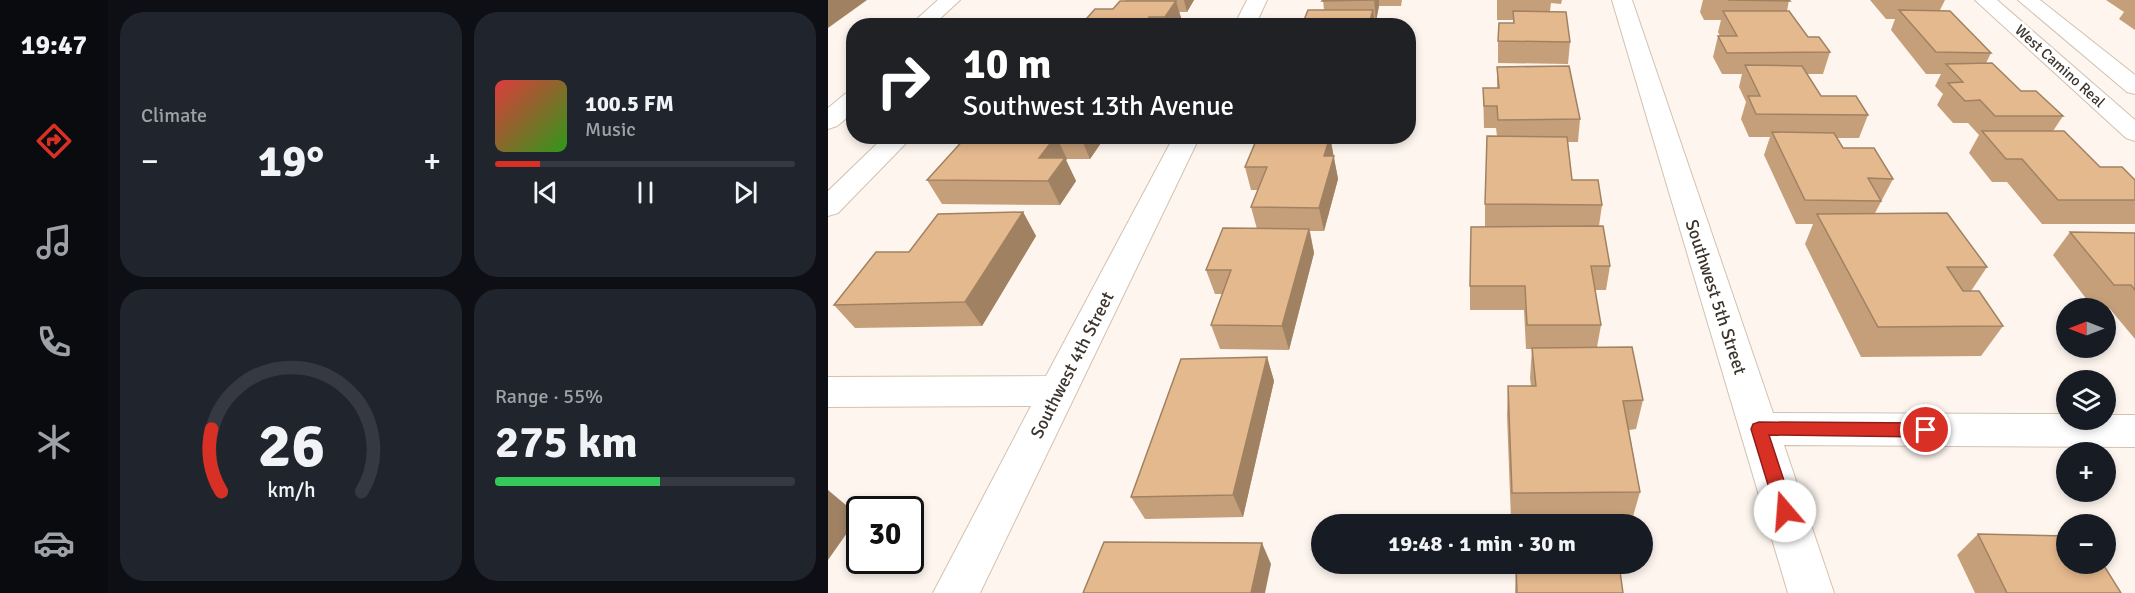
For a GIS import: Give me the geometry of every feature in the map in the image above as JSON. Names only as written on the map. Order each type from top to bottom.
[{"type":"street","points":[[929,18],[950,0]]},
{"type":"street","points":[[1248,18],[1257,0]]},
{"type":"street","name":"Southwest 5th Street","points":[[1622,0],[1811,593]]},
{"type":"street","name":"West Camino Real","points":[[1985,0],[2135,133]]},
{"type":"street","name":"West Camino Real","points":[[2028,0],[2135,87]]},
{"type":"street","points":[[828,121],[846,106]]},
{"type":"street","points":[[828,207],[892,144]]},
{"type":"street","name":"Southwest 4th Street","points":[[956,593],[1183,144]]},
{"type":"street","points":[[828,392],[1058,392]]},
{"type":"street","points":[[1759,429],[2135,431]]},
{"type":"building","points":[[1323,0],[1374,0],[1322,1]]},
{"type":"building","points":[[1728,0],[1789,0],[1790,1]]},
{"type":"building","points":[[1120,1],[1176,1],[1165,17],[1087,18],[1095,9],[1113,9]]},
{"type":"building","points":[[1308,10],[1373,10],[1371,18],[1305,18]]},
{"type":"building","points":[[1899,10],[1950,11],[1991,53],[1936,52]]},
{"type":"building","points":[[1513,11],[1566,12],[1570,42],[1498,41],[1499,23],[1514,23]]},
{"type":"building","points":[[1723,11],[1789,11],[1808,37],[1819,37],[1830,52],[1727,53],[1718,36],[1737,36]]},
{"type":"building","points":[[1992,63],[2021,91],[2036,91],[2063,116],[1995,116],[1980,100],[1965,101],[1948,83],[1963,82],[1946,64]]},
{"type":"building","points":[[1745,65],[1802,66],[1821,96],[1856,96],[1868,115],[1756,114],[1748,96],[1760,96]]},
{"type":"building","points":[[1569,66],[1580,119],[1498,120],[1497,106],[1484,106],[1483,88],[1499,88],[1497,67]]},
{"type":"building","points":[[1982,131],[2064,131],[2100,167],[2122,167],[2135,180],[2135,200],[2058,200],[2022,159],[2006,159]]},
{"type":"building","points":[[1772,132],[1834,133],[1843,148],[1874,148],[1893,179],[1868,178],[1881,201],[1805,200]]},
{"type":"building","points":[[1487,136],[1567,137],[1572,180],[1598,180],[1602,205],[1485,204]]},
{"type":"building","points":[[960,144],[1050,144],[1039,158],[1065,158],[1048,181],[927,180]]},
{"type":"building","points":[[1255,144],[1328,144],[1324,156],[1334,156],[1319,208],[1251,207],[1267,167],[1245,167]]},
{"type":"building","points":[[1023,212],[965,302],[834,305],[876,252],[909,252],[938,214]]},
{"type":"building","points":[[1947,213],[1987,267],[1947,267],[1963,291],[1979,291],[2003,326],[1878,327],[1817,214]]},
{"type":"building","points":[[1603,226],[1610,266],[1591,266],[1601,325],[1527,325],[1525,286],[1470,286],[1471,227]]},
{"type":"building","points":[[1223,228],[1309,229],[1282,326],[1211,325],[1231,270],[1206,270]]},
{"type":"building","points":[[2070,232],[2135,233],[2135,290],[2131,285],[2114,285]]},
{"type":"building","points":[[1632,347],[1643,400],[1623,401],[1640,492],[1512,493],[1508,386],[1536,386],[1532,348]]},
{"type":"building","points":[[1267,357],[1233,495],[1131,497],[1181,359]]},
{"type":"building","points":[[1978,534],[2056,536],[2056,574],[2109,574],[2121,593],[2007,593]]},
{"type":"building","points":[[1104,542],[1262,543],[1251,593],[1083,593]]},
{"type":"building","points":[[1516,574],[1620,574],[1623,593],[1517,593]]},
{"type":"route","points":[[1785,511],[1759,429],[1926,430]]}]
